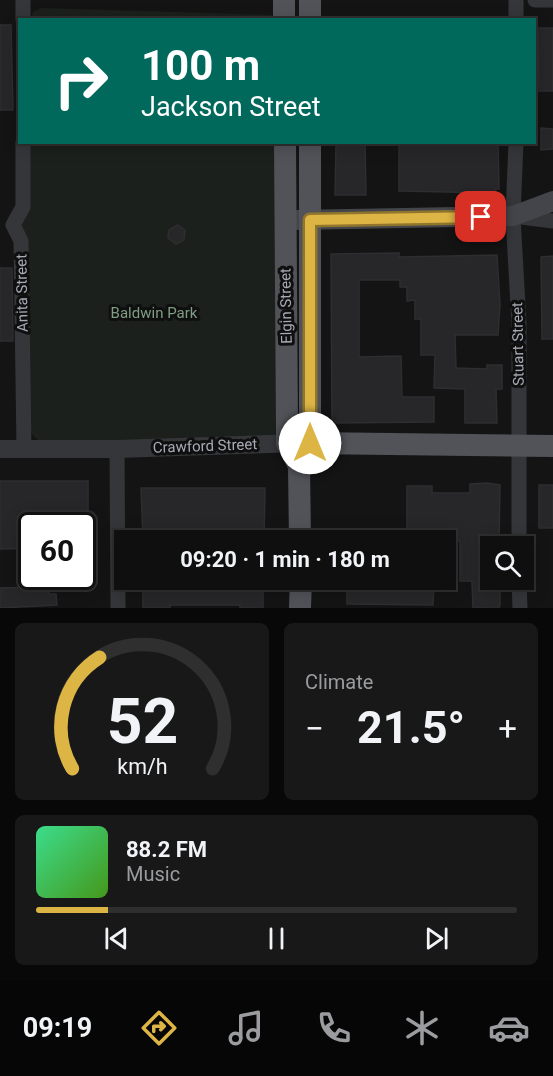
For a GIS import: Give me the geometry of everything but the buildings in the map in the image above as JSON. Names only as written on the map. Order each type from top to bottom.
[{"type":"main road","points":[[284,0],[284,18]]},
{"type":"main road","points":[[310,0],[310,18]]},
{"type":"main road","name":"Elgin Street","points":[[285,144],[287,443],[299,466]]},
{"type":"main road","name":"Elgin Street","points":[[300,530],[299,466],[310,443],[310,144]]},
{"type":"main road","points":[[285,220],[513,216],[553,201]]},
{"type":"main road","name":"Crawford Street","points":[[310,443],[553,446]]},
{"type":"main road","points":[[300,608],[301,590]]},
{"type":"street","points":[[23,0],[23,18]]},
{"type":"street","points":[[516,0],[516,18]]},
{"type":"street","points":[[535,0],[553,0]]},
{"type":"street","name":"Anita Street","points":[[23,144],[23,207],[7,225],[21,241],[24,448]]},
{"type":"street","name":"Stuart Street","points":[[516,144],[516,189],[513,216],[519,324],[519,536]]},
{"type":"street","points":[[513,216],[553,221]]},
{"type":"street","name":"Crawford Street","points":[[0,449],[117,449],[310,443]]},
{"type":"street","points":[[117,449],[118,608]]},
{"type":"street","points":[[519,590],[520,608]]},
{"type":"green space","points":[[41,8],[272,15],[272,18],[31,18],[33,12]]},
{"type":"green space","name":"Baldwin Park","points":[[29,144],[275,144],[282,436],[115,442],[38,440],[31,433],[28,425],[21,228]]},
{"type":"route","points":[[310,443],[310,220],[481,217]]}]
